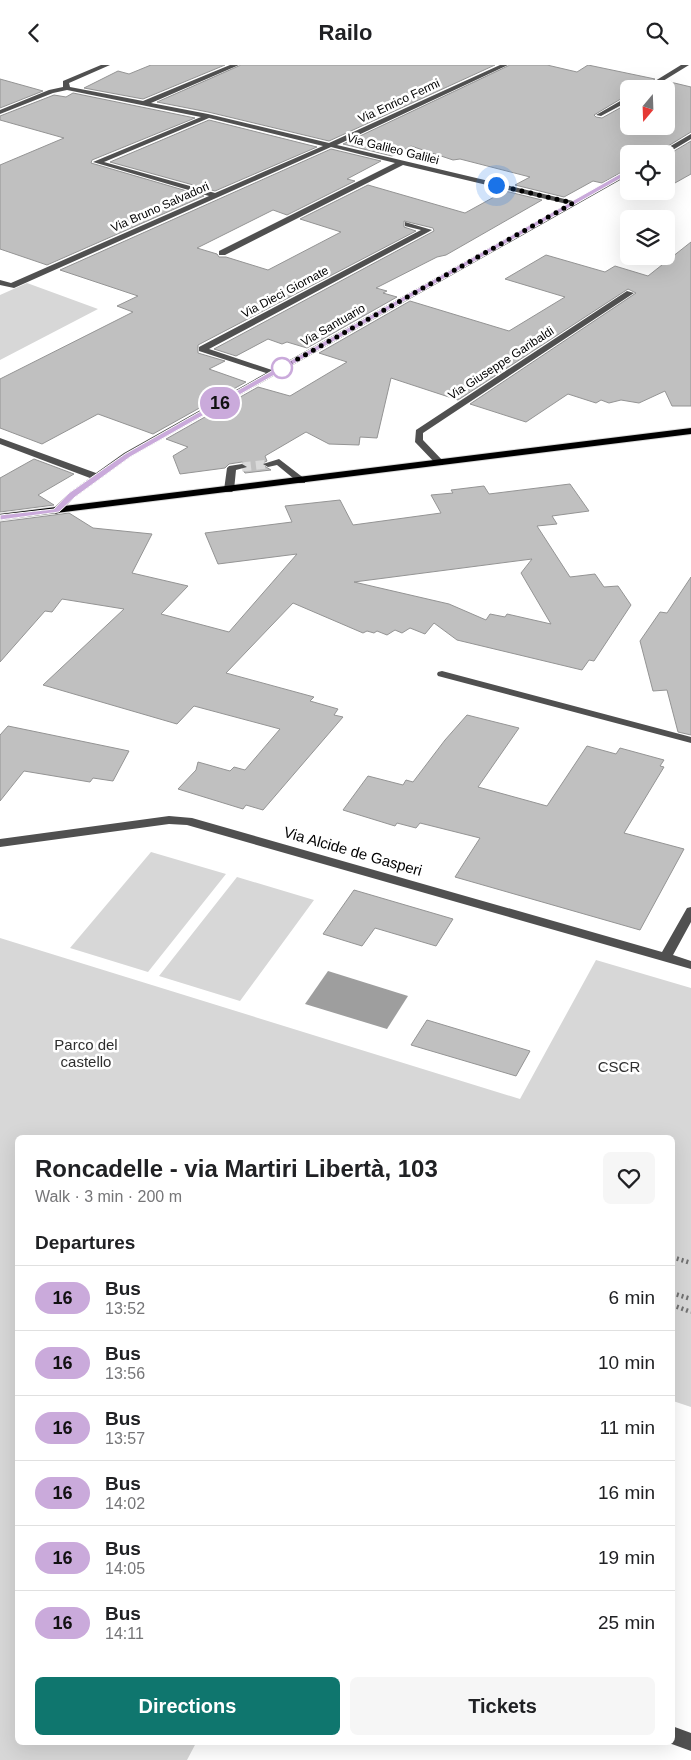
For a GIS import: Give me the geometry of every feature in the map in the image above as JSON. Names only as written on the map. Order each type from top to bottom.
[{"type":"main road","points":[[0,517],[230,490],[691,431]]},
{"type":"street","points":[[0,112],[51,91],[67,88],[65,82],[107,65]]},
{"type":"street","points":[[143,104],[236,65]]},
{"type":"street","name":"Via Enrico Fermi","points":[[330,145],[505,65]]},
{"type":"street","points":[[660,80],[686,65]]},
{"type":"street","name":"Via Galileo Galilei","points":[[67,88],[208,116],[573,203]]},
{"type":"street","points":[[599,115],[620,103]]},
{"type":"street","points":[[208,116],[97,162],[214,195]]},
{"type":"street","points":[[675,145],[691,136]]},
{"type":"street","name":"Via Bruno Salvadori","points":[[0,282],[11,286],[330,145]]},
{"type":"street","points":[[222,253],[400,163]]},
{"type":"street","name":"Via Santuario","points":[[56,511],[72,495],[127,455],[620,176]]},
{"type":"street","name":"Via Dieci Giornate","points":[[272,373],[202,349],[428,230],[408,224]]},
{"type":"street","name":"Via Giuseppe Garibaldi","points":[[440,463],[418,440],[419,431],[630,293]]},
{"type":"street","points":[[0,441],[97,477]]},
{"type":"street","points":[[268,464],[279,462],[302,481]]},
{"type":"street","points":[[230,490],[232,468],[242,467]]},
{"type":"street","points":[[442,674],[691,740]]},
{"type":"street","name":"Via Alcide de Gasperi","points":[[0,843],[169,820],[188,821],[691,965]]},
{"type":"street","points":[[665,958],[691,911]]},
{"type":"street","points":[[675,1736],[691,1742]]},
{"type":"path","points":[[675,1258],[691,1263]]},
{"type":"path","points":[[675,1294],[691,1299]]},
{"type":"path","points":[[675,1306],[691,1312]]},
{"type":"green space","points":[[27,283],[98,309],[0,360],[0,295]]},
{"type":"green space","points":[[151,852],[226,874],[148,972],[70,948]]},
{"type":"green space","points":[[237,877],[314,900],[240,1001],[159,976]]},
{"type":"green space","name":"Parco del castello","points":[[0,938],[520,1099],[596,960],[691,988],[691,1407],[675,1402],[675,1135],[15,1135],[15,1745],[195,1745],[187,1760],[0,1760]]},
{"type":"shaded area","points":[[328,971],[408,996],[387,1029],[305,1004]]},
{"type":"building","points":[[151,65],[225,65],[143,99],[84,88],[118,71],[129,74]]},
{"type":"building","points":[[241,65],[495,65],[329,141],[208,112],[157,102]]},
{"type":"building","points":[[510,65],[547,65],[577,72],[588,65],[655,79],[620,80],[620,99],[594,115],[602,118],[620,108],[620,135],[675,135],[675,83],[691,87],[691,132],[670,145],[620,145],[620,173],[602,183],[593,181],[564,197],[515,185],[530,177],[460,159],[453,160],[411,146],[392,156],[343,144]]},
{"type":"building","points":[[0,79],[43,91],[0,108]]},
{"type":"building","points":[[73,93],[195,118],[92,160],[91,163],[204,196],[47,265],[0,249],[0,165],[64,138],[0,120],[0,116],[54,95],[66,97]]},
{"type":"building","points":[[209,120],[317,147],[215,191],[110,162]]},
{"type":"building","points":[[691,141],[691,174],[675,183],[675,151]]},
{"type":"building","points":[[331,149],[381,161],[347,179],[355,181],[287,215],[273,210],[197,248],[217,254],[219,257],[226,257],[268,270],[341,232],[300,219],[368,185],[465,213],[505,191],[542,200],[446,255],[437,257],[376,288],[387,291],[383,293],[397,297],[307,348],[287,342],[282,344],[268,339],[236,356],[214,349],[434,231],[433,228],[404,221],[404,227],[416,231],[198,345],[198,353],[225,361],[209,369],[246,382],[153,434],[98,414],[42,444],[0,428],[0,379],[133,312],[117,306],[138,296],[60,270]]},
{"type":"building","points":[[691,242],[691,406],[672,406],[665,391],[639,403],[621,400],[609,403],[601,400],[596,403],[568,394],[526,422],[470,404],[636,293],[628,289],[458,400],[391,378],[377,438],[360,437],[359,445],[329,444],[306,432],[265,456],[267,461],[261,464],[271,470],[245,473],[243,470],[249,467],[242,462],[229,464],[225,468],[180,474],[173,456],[188,447],[166,439],[258,387],[290,396],[347,362],[319,353],[410,301],[509,331],[565,297],[505,279],[546,255],[605,272],[615,266],[648,276],[662,265],[675,265],[675,255]]},
{"type":"building","points":[[34,459],[74,474],[38,495],[54,505],[0,512],[0,478]]},
{"type":"building","points":[[570,484],[589,511],[552,516],[557,524],[537,526],[570,577],[595,574],[604,587],[618,586],[631,605],[594,661],[589,660],[582,670],[457,640],[434,623],[425,634],[410,628],[402,633],[395,630],[387,635],[377,631],[374,633],[367,631],[363,633],[293,603],[226,673],[314,697],[310,701],[338,709],[334,715],[343,717],[263,810],[246,805],[243,809],[178,789],[196,770],[198,762],[230,771],[234,767],[245,770],[280,729],[194,706],[177,724],[43,685],[124,609],[62,599],[52,612],[45,611],[0,662],[0,522],[69,513],[93,528],[152,534],[132,573],[188,586],[161,614],[229,632],[297,554],[218,564],[205,533],[292,522],[285,506],[340,500],[353,525],[441,513],[431,495],[453,493],[451,490],[484,486],[489,494]],"holes":[[[532,559],[521,573],[551,624],[507,614],[505,617],[490,614],[486,620],[449,604],[354,582]]]},
{"type":"building","points":[[691,577],[691,735],[678,732],[667,690],[653,691],[640,641],[660,612],[667,613]]},
{"type":"building","points":[[467,715],[519,728],[478,787],[547,806],[587,746],[616,754],[620,748],[664,760],[660,766],[664,767],[624,833],[684,849],[640,930],[455,877],[480,838],[420,823],[416,828],[397,823],[395,826],[343,810],[368,776],[403,785],[406,780],[413,782]]},
{"type":"building","points":[[8,726],[129,751],[113,781],[93,778],[90,782],[24,771],[0,801],[0,735]]},
{"type":"building","points":[[354,890],[453,919],[436,946],[375,928],[362,946],[323,934]]},
{"type":"building","points":[[427,1020],[530,1051],[516,1076],[411,1045]]},
{"type":"tunnel","points":[[242,467],[268,464]]},
{"type":"bus line","name":"16","points":[[0,517],[56,511],[72,495],[127,455],[620,177]]},
{"type":"route","points":[[282,368],[573,203],[496,185]]},
{"type":"park label","name":"CSCR","points":[[619,1066]]}]
